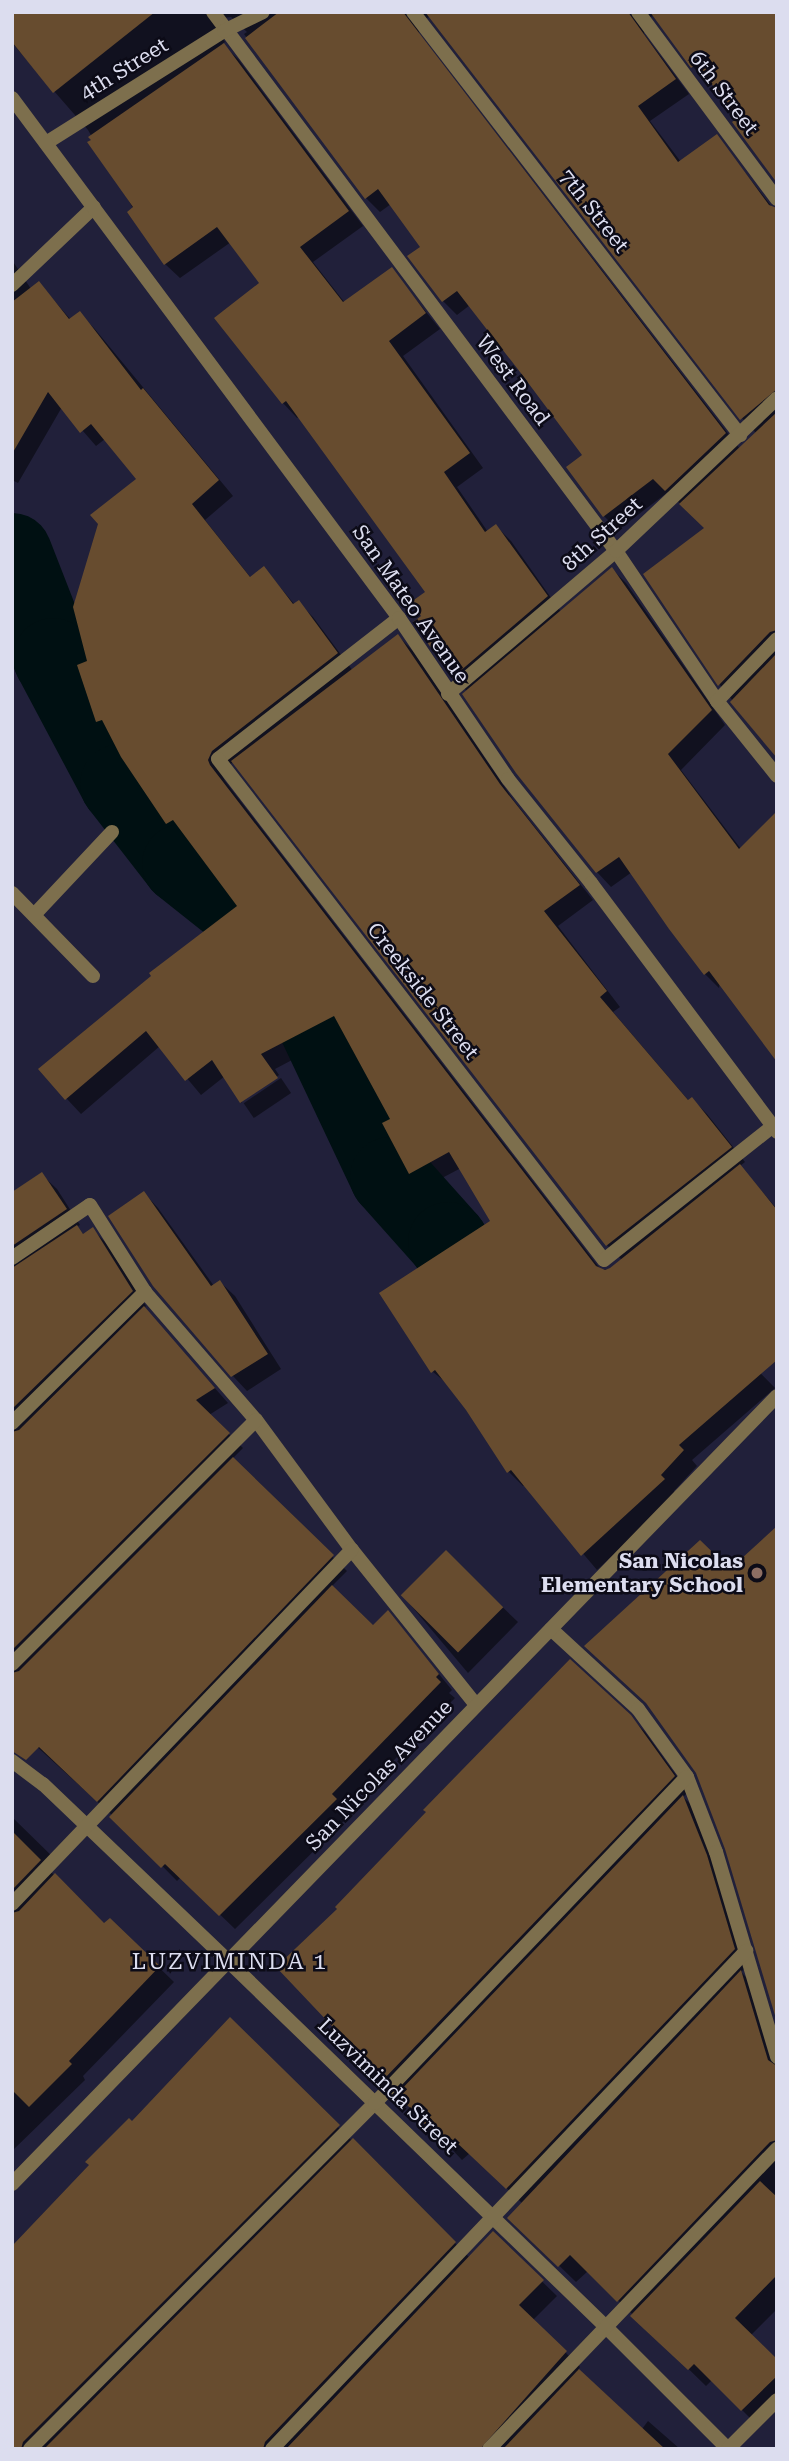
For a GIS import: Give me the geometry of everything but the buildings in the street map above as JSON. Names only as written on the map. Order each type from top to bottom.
[{"type":"street","name":"West Road","points":[[213,12],[224,31],[616,551],[717,701],[777,776]]},
{"type":"street","name":"4th Street","points":[[46,143],[224,31],[263,12]]},
{"type":"street","name":"7th Street","points":[[413,12],[740,435]]},
{"type":"street","name":"6th Street","points":[[638,12],[777,200]]},
{"type":"street","name":"San Mateo Avenue","points":[[12,98],[399,618],[508,779],[591,883],[775,1129]]},
{"type":"street","points":[[12,285],[94,207]]},
{"type":"street","name":"8th Street","points":[[448,694],[616,551],[777,398]]},
{"type":"street","name":"Creekside Street","points":[[399,618],[218,759],[604,1259],[775,1129]]},
{"type":"street","points":[[717,701],[777,639]]},
{"type":"street","points":[[34,915],[112,832]]},
{"type":"street","points":[[12,892],[93,976]]},
{"type":"street","points":[[12,1258],[90,1205],[145,1292],[256,1420],[352,1550],[476,1706]]},
{"type":"street","points":[[12,1423],[145,1292]]},
{"type":"street","name":"San Nicolas Avenue","points":[[12,2183],[777,1396]]},
{"type":"street","points":[[12,1664],[256,1420]]},
{"type":"street","points":[[12,1904],[352,1550]]},
{"type":"street","points":[[551,1629],[638,1709],[687,1777],[716,1852],[777,2057]]},
{"type":"street","name":"Luzviminda Street","points":[[12,1760],[43,1784],[228,1961],[605,2326],[728,2449]]},
{"type":"street","points":[[30,2449],[375,2103],[687,1777]]},
{"type":"street","points":[[272,2449],[495,2219],[746,1951]]},
{"type":"street","points":[[489,2449],[777,2149]]},
{"type":"street","points":[[728,2449],[777,2400]]},
{"type":"waterway","points":[[12,553],[53,658],[120,784],[182,864],[278,940],[390,1177],[448,1242],[508,1340]]},
{"type":"place","name":"San Nicolas Elementary School","points":[[757,1573]]},
{"type":"district","name":"LUZVIMINDA 1","points":[[230,1962]]}]
